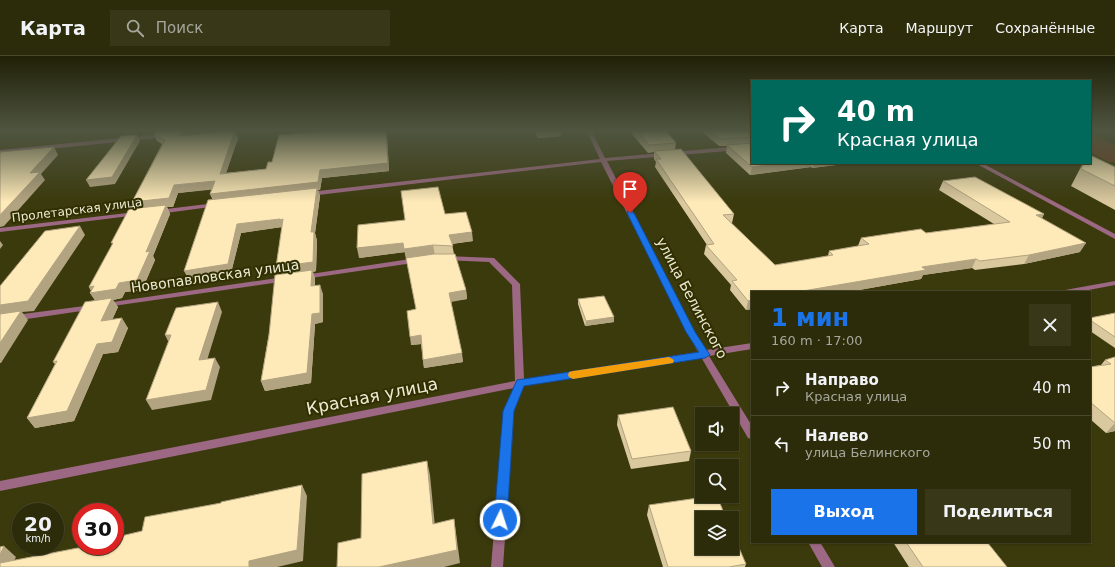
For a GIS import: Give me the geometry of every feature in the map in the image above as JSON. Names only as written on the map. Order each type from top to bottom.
[{"type":"street","name":"улица Белинского","points":[[600,154],[691,332],[751,433]]},
{"type":"street","points":[[302,195],[668,154]]},
{"type":"street","points":[[980,164],[1115,237]]},
{"type":"street","name":"Пролетарская улица","points":[[151,213],[222,204]]},
{"type":"street","name":"Пролетарская улица","points":[[0,230],[143,214]]},
{"type":"street","name":"Новопавловская улица","points":[[0,320],[431,258],[491,260],[516,284],[520,383]]},
{"type":"street","points":[[1071,291],[1115,283]]},
{"type":"street","name":"Красная улица","points":[[0,486],[520,383],[705,355],[751,346]]},
{"type":"street","points":[[497,567],[509,411],[520,383]]},
{"type":"street","points":[[815,543],[829,567]]},
{"type":"shaded area","points":[[1094,154],[1115,154],[1115,162],[1109,162]]},
{"type":"building","points":[[0,154],[48,154],[30,173],[40,172],[0,215]]},
{"type":"building","points":[[107,154],[126,154],[112,177],[86,180]]},
{"type":"building","points":[[158,154],[227,154],[220,174],[266,169],[268,162],[272,162],[274,154],[387,154],[388,163],[320,170],[318,182],[210,194],[215,181],[174,185],[169,198],[132,202]]},
{"type":"building","points":[[656,154],[685,154],[734,214],[723,215],[775,265],[833,255],[829,251],[869,244],[861,238],[921,229],[926,233],[1010,222],[943,181],[975,177],[1044,214],[1036,215],[1086,243],[1029,255],[980,261],[976,259],[922,267],[926,270],[803,291],[751,291],[751,300],[748,301],[732,281],[737,280],[706,245],[714,244],[656,159],[661,159]]},
{"type":"building","points":[[737,154],[751,154],[751,164],[774,164],[752,167]]},
{"type":"building","points":[[1091,155],[1115,167],[1115,186],[1081,169],[1084,164],[1091,164]]},
{"type":"building","points":[[438,187],[445,214],[466,212],[472,232],[449,235],[453,246],[433,245],[404,249],[403,243],[357,248],[358,225],[405,220],[401,191]]},
{"type":"building","points":[[317,188],[311,232],[314,232],[313,262],[276,267],[283,219],[280,219],[237,224],[228,264],[184,271],[208,200]]},
{"type":"building","points":[[166,205],[146,252],[150,251],[137,280],[119,283],[116,289],[90,293],[94,286],[89,287],[113,243],[111,243],[129,209]]},
{"type":"building","points":[[80,226],[28,301],[0,305],[0,286],[45,231]]},
{"type":"building","points":[[434,254],[455,254],[466,290],[449,293],[462,353],[423,360],[421,335],[410,337],[407,311],[416,309],[406,258]]},
{"type":"building","points":[[312,270],[311,286],[320,285],[320,313],[312,314],[307,373],[261,381],[269,335],[275,275]]},
{"type":"building","points":[[604,296],[614,317],[586,321],[578,299]]},
{"type":"building","points":[[112,298],[101,321],[122,318],[112,342],[97,344],[67,411],[27,418],[57,361],[53,362],[85,302]]},
{"type":"building","points":[[218,302],[199,360],[215,358],[206,390],[146,400],[171,335],[165,335],[176,308]]},
{"type":"building","points":[[21,311],[0,343],[0,314]]},
{"type":"building","points":[[1115,313],[1115,337],[1091,321],[1091,318]]},
{"type":"building","points":[[1115,357],[1115,423],[1091,403],[1091,367],[1111,364],[1105,360]]},
{"type":"building","points":[[673,407],[691,451],[632,459],[618,415]]},
{"type":"building","points":[[427,461],[433,524],[454,519],[457,550],[379,567],[337,567],[338,543],[361,538],[362,474]]},
{"type":"building","points":[[302,485],[297,550],[249,561],[249,567],[0,567],[0,563],[41,555],[64,555],[64,551],[72,549],[72,555],[124,555],[124,535],[142,531],[145,517]]},
{"type":"building","points":[[695,498],[695,503],[720,503],[723,511],[695,511],[695,555],[739,555],[739,548],[746,564],[729,567],[668,567],[649,505]]},
{"type":"building","points":[[907,543],[988,543],[1007,567],[923,567]]},
{"type":"building","points":[[4,546],[0,555],[0,547]]},
{"type":"slow traffic","points":[[573,375],[669,360]]},
{"type":"route","points":[[500,520],[509,411],[520,383],[705,355],[691,332],[630,213]]}]
